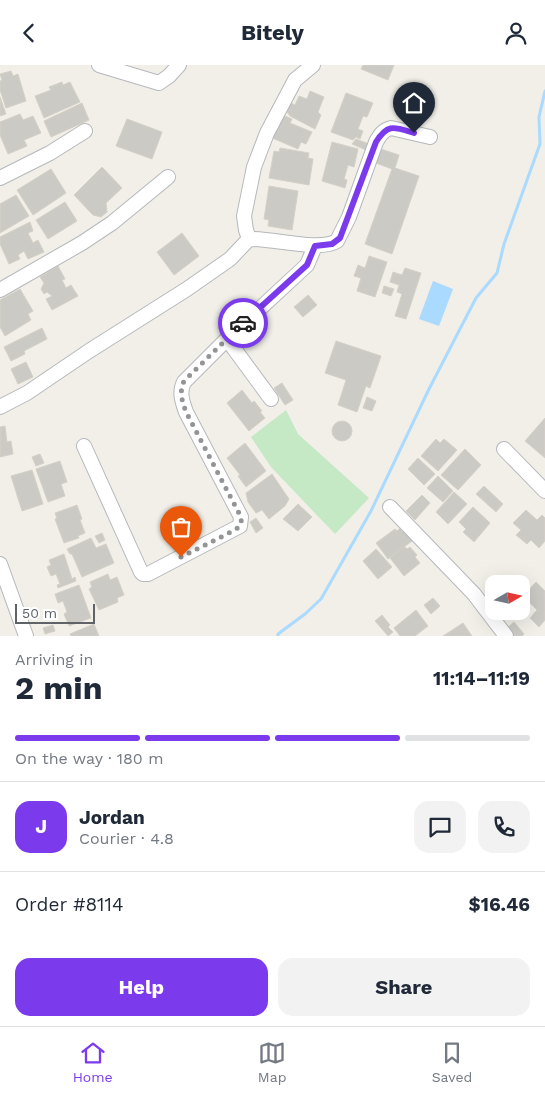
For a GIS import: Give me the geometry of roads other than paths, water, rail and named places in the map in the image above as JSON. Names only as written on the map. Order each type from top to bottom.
[{"type":"street","points":[[99,65],[159,83],[179,65]]},
{"type":"street","points":[[250,239],[246,230],[244,216],[254,167],[267,133],[294,80],[313,65]]},
{"type":"street","points":[[0,407],[27,393],[187,289],[230,259],[250,239],[315,246],[332,244],[340,238],[376,142],[386,129],[397,128],[430,137]]},
{"type":"street","points":[[0,178],[50,153],[85,131]]},
{"type":"street","points":[[0,290],[82,243],[112,223],[168,177]]},
{"type":"street","points":[[84,447],[143,574],[148,574],[240,526],[241,517],[186,412],[181,396],[181,387],[184,381],[227,339],[307,265],[315,246]]},
{"type":"street","points":[[227,339],[271,399]]},
{"type":"street","points":[[504,449],[544,488]]},
{"type":"street","points":[[390,507],[474,594],[506,636]]},
{"type":"street","points":[[0,564],[26,636]]},
{"type":"water","points":[[433,281],[453,289],[439,326],[419,319]]},
{"type":"waterway","points":[[278,636],[278,634],[305,614],[321,599],[371,511],[429,389],[476,298],[497,273],[504,244],[540,144],[539,117],[545,91]]}]
